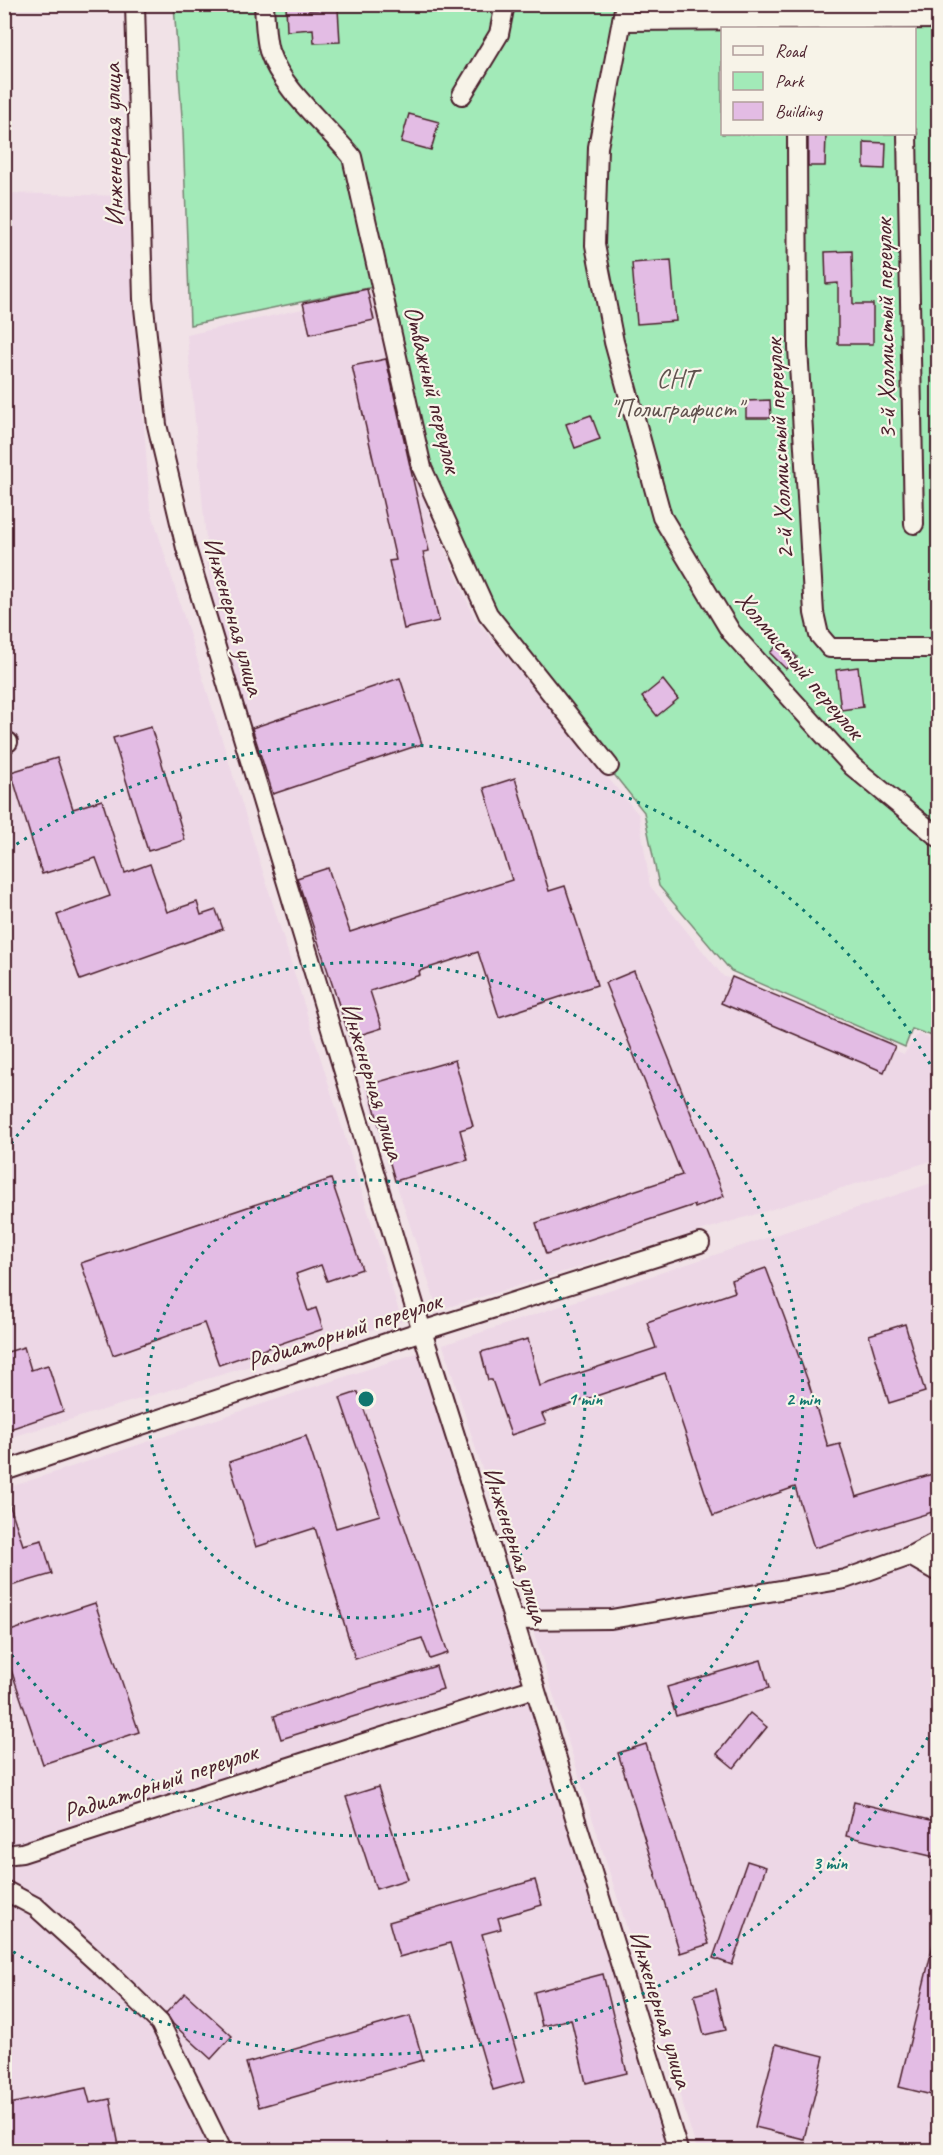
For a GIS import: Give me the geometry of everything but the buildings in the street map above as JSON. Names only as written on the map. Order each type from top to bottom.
[{"type":"street","name":"Инженерная улица","points":[[135,4],[143,299],[156,425],[186,548],[422,1331],[678,2151]]},
{"type":"street","name":"Отважный переулок","points":[[264,4],[269,50],[284,82],[352,157],[422,468],[488,614],[609,766]]},
{"type":"street","points":[[462,95],[499,34],[505,4]]},
{"type":"street","points":[[624,13],[905,24],[939,19]]},
{"type":"street","name":"Холмистый переулок","points":[[624,13],[598,147],[595,245],[614,342],[662,517],[731,632],[852,766],[939,837]]},
{"type":"street","name":"2-й Холмистый переулок","points":[[796,135],[798,348],[814,613],[819,635],[830,648],[939,648]]},
{"type":"street","name":"3-й Холмистый переулок","points":[[907,135],[914,524]]},
{"type":"street","name":"Радиаторный переулок","points":[[4,1471],[422,1331],[700,1243]]},
{"type":"street","points":[[513,1620],[611,1619],[845,1579],[910,1556],[939,1541]]},
{"type":"street","points":[[910,1556],[939,1572]]},
{"type":"street","name":"Радиаторный переулок","points":[[4,1855],[33,1849],[535,1688]]},
{"type":"street","points":[[4,1890],[36,1907],[160,2023],[222,2151]]},
{"type":"shaded area","points":[[5,193],[127,196],[150,507],[402,1321],[5,1439]]},
{"type":"shaded area","points":[[373,293],[428,510],[475,619],[639,815],[650,886],[723,976],[904,1054],[918,1034],[938,1041],[938,1159],[438,1310],[215,636],[187,335]]},
{"type":"shaded area","points":[[938,1181],[938,2150],[697,2150],[443,1345]]},
{"type":"shaded area","points":[[420,1352],[675,2150],[5,2150],[4,1489]]},
{"type":"green space","name":"СНТ \"Полиграфист\"","points":[[174,5],[938,5],[938,1038],[912,1029],[905,1047],[731,971],[659,886],[644,812],[482,609],[434,510],[378,286],[190,325],[183,131]]}]
